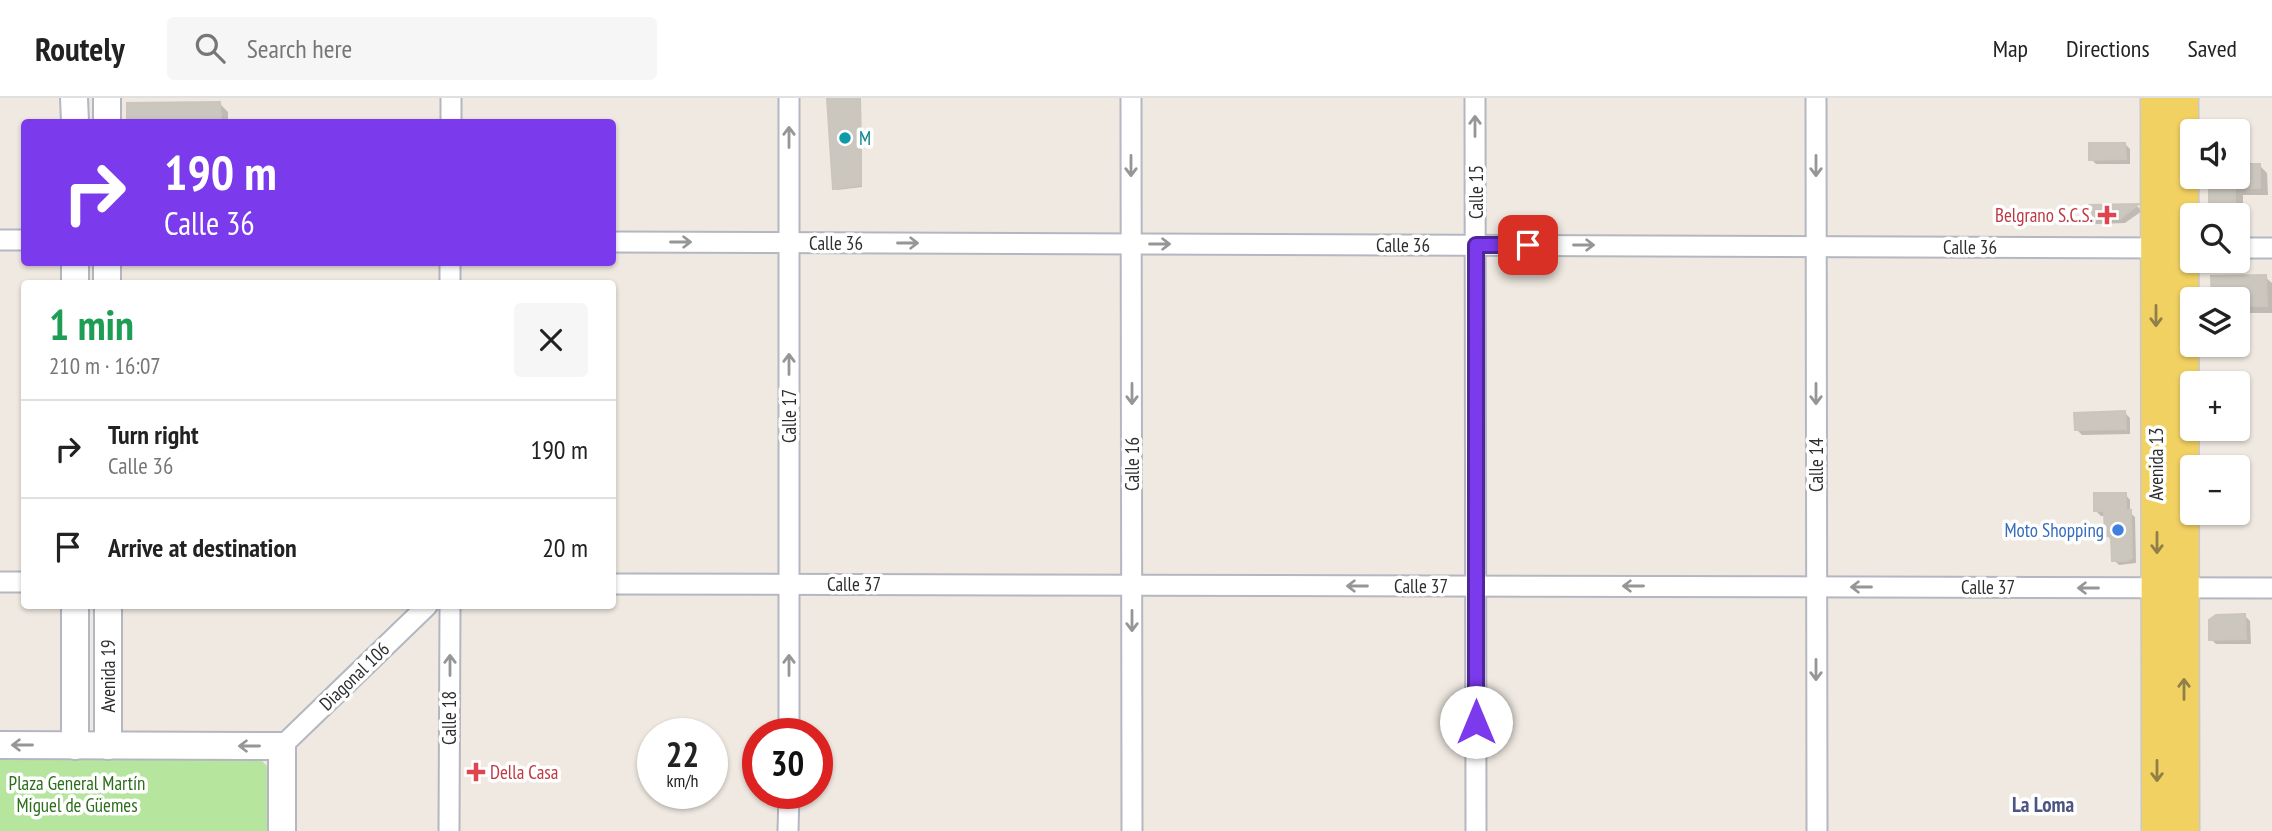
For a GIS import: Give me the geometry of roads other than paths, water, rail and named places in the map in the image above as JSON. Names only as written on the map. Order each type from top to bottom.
[{"type":"main road","points":[[75,98],[75,119]]},
{"type":"main road","points":[[107,98],[107,119]]},
{"type":"main road","name":"Avenida 13","points":[[2156,98],[2177,248]]},
{"type":"main road","name":"Avenida 13","points":[[2157,831],[2170,588],[2183,98]]},
{"type":"main road","name":"Avenida 13","points":[[2170,588],[2184,831]]},
{"type":"main road","name":"Avenida 19","points":[[75,609],[75,746]]},
{"type":"main road","name":"Avenida 19","points":[[108,609],[108,746]]},
{"type":"main road","points":[[0,745],[282,746],[282,831]]},
{"type":"street","points":[[450,119],[451,98]]},
{"type":"street","name":"Calle 17","points":[[789,98],[789,718]]},
{"type":"street","name":"Calle 16","points":[[1131,98],[1132,831]]},
{"type":"street","name":"Calle 15","points":[[1475,98],[1476,831]]},
{"type":"street","name":"Calle 14","points":[[1816,98],[1817,831]]},
{"type":"street","points":[[0,240],[21,240]]},
{"type":"street","name":"Calle 36","points":[[616,242],[2177,248]]},
{"type":"street","points":[[2250,248],[2272,248]]},
{"type":"street","points":[[0,582],[21,582]]},
{"type":"street","name":"Calle 37","points":[[616,584],[2272,588]]},
{"type":"street","name":"Diagonal 106","points":[[282,746],[424,609]]},
{"type":"street","name":"Calle 18","points":[[449,831],[450,609]]},
{"type":"street","points":[[788,831],[789,809]]},
{"type":"place","name":"M","points":[[845,138]]},
{"type":"place","name":"Belgrano S.C.S.","points":[[2107,215]]},
{"type":"place","name":"Moto Shopping","points":[[2118,530]]},
{"type":"place","name":"Della Casa","points":[[476,772]]},
{"type":"district","name":"La Loma","points":[[2043,805]]},
{"type":"park label","name":"Plaza General Martín Miguel de Güemes","points":[[77,794]]}]
